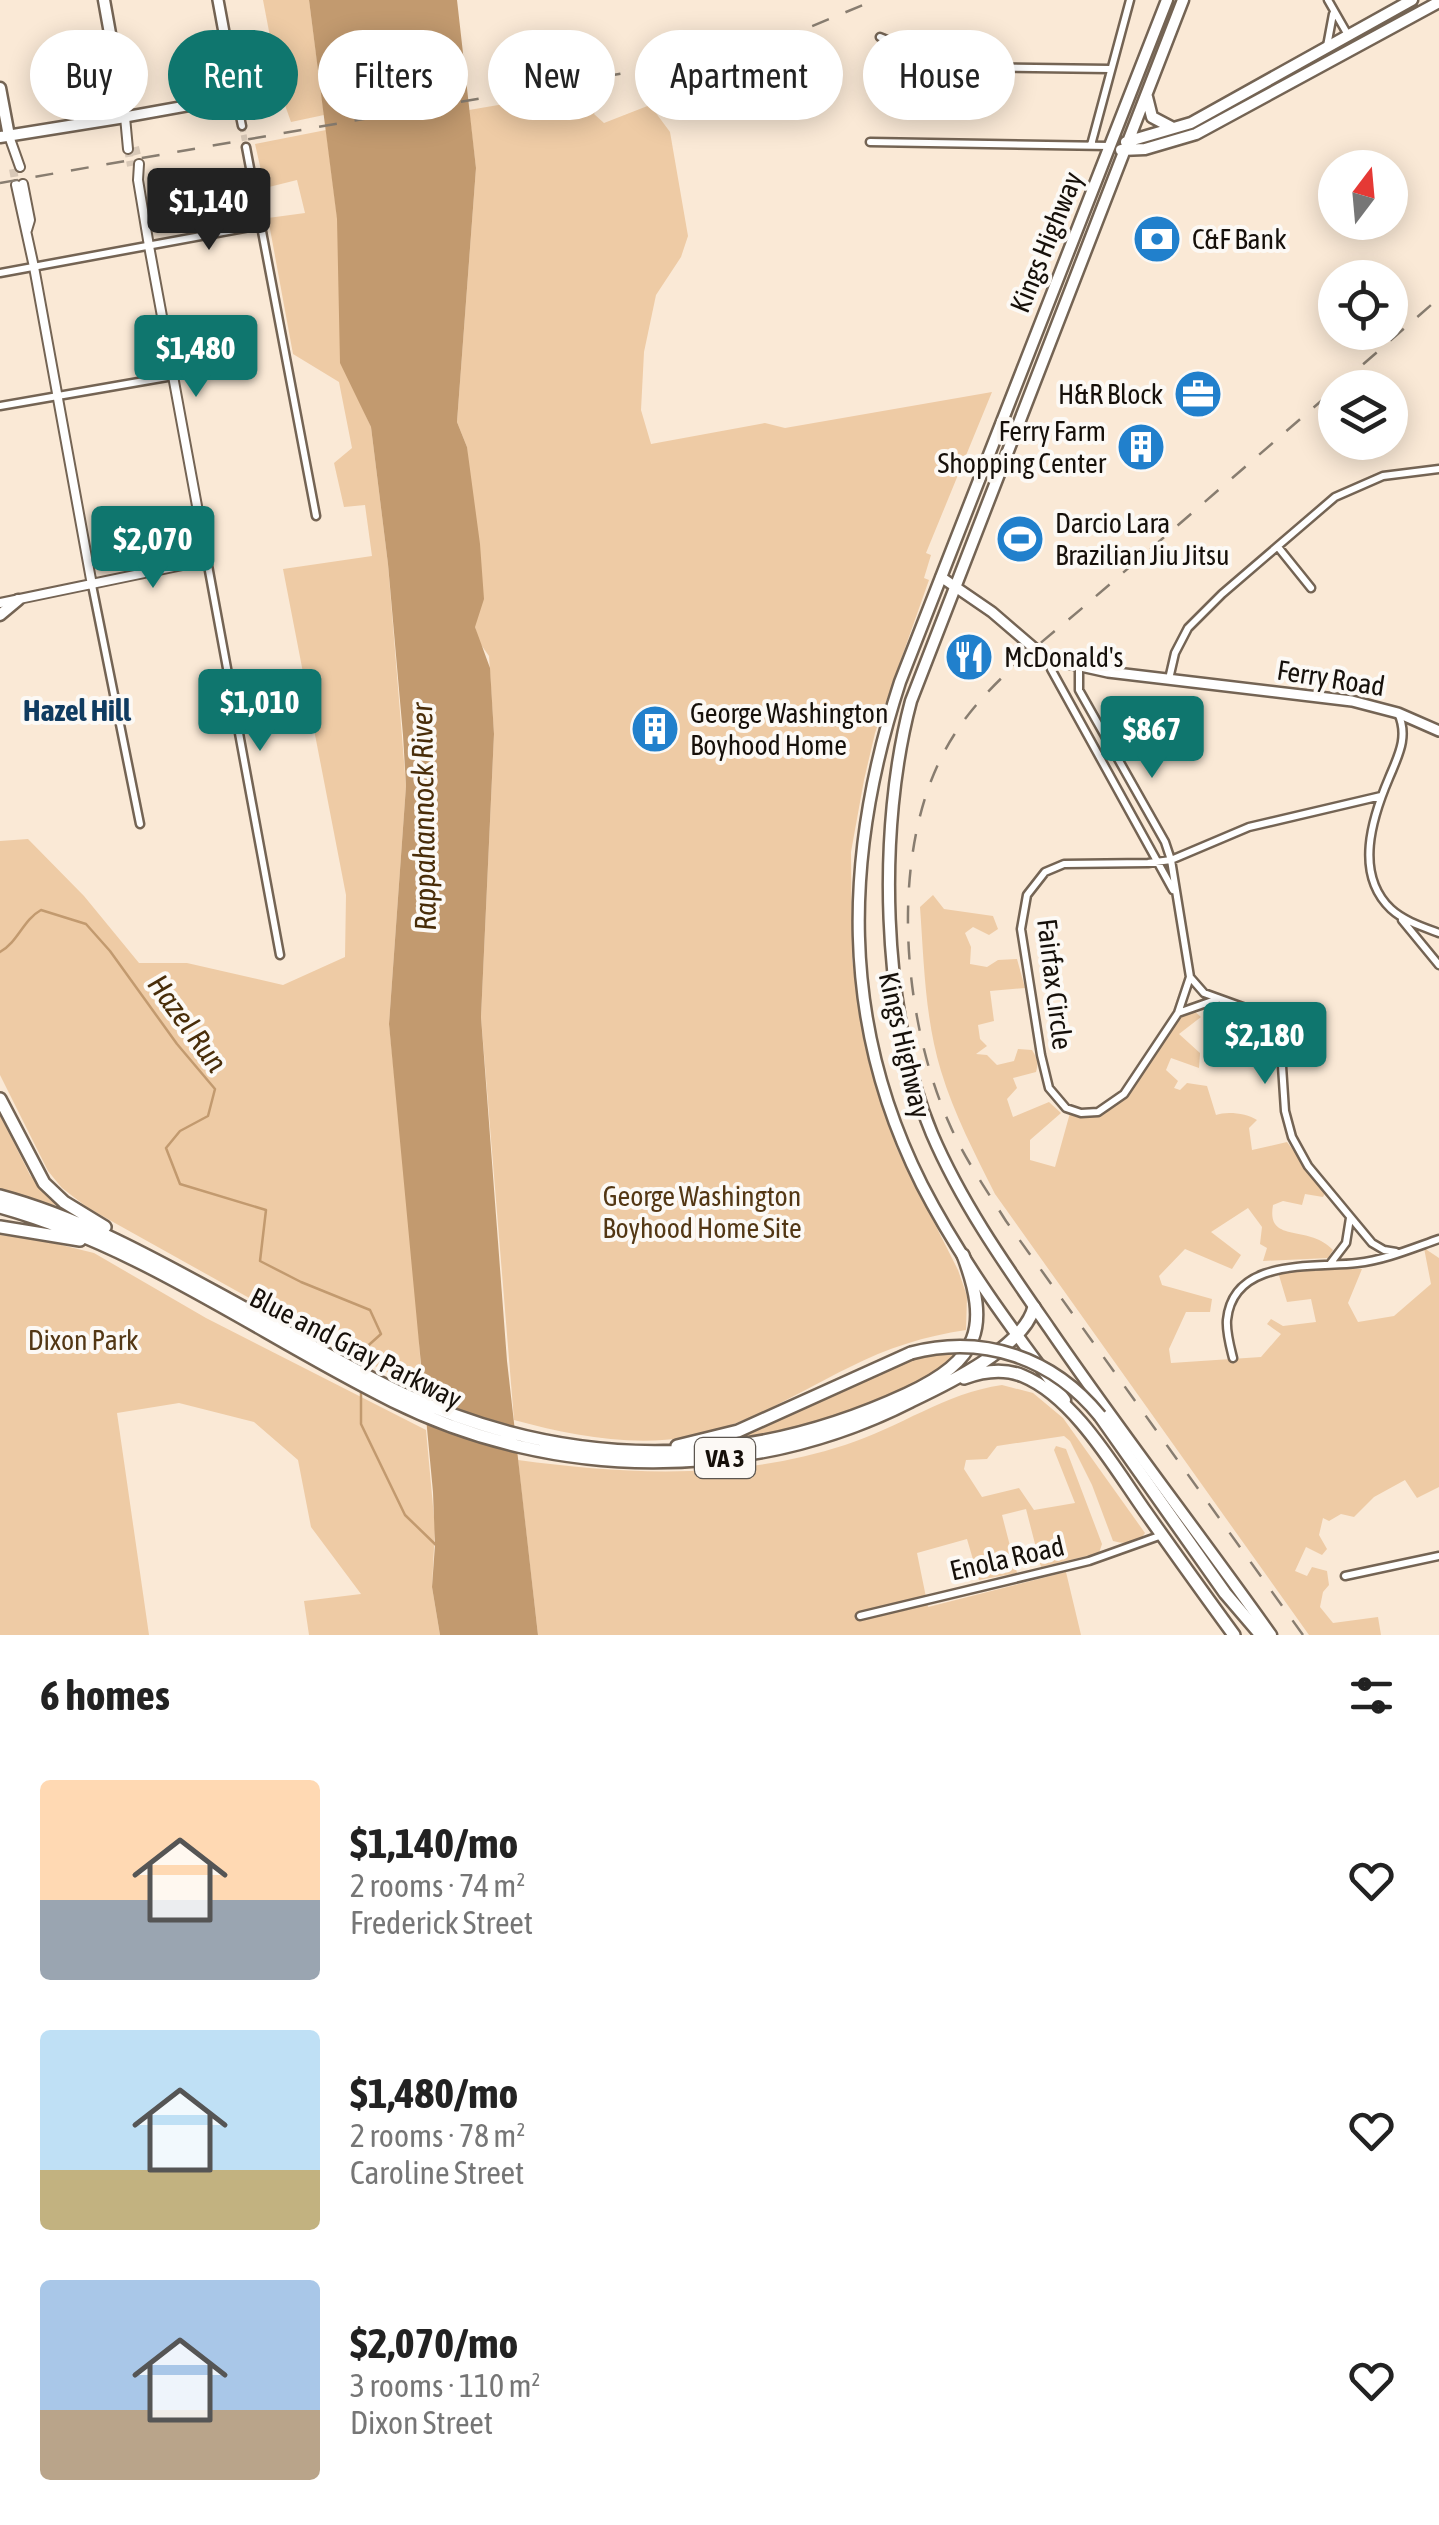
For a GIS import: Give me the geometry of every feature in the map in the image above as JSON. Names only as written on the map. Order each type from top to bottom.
[{"type":"highway","points":[[0,1098],[38,1174],[54,1193],[160,1262]]},
{"type":"highway","name":"Blue and Gray Parkway","points":[[0,1196],[77,1222],[160,1262],[424,1416],[486,1438],[652,1462],[762,1452],[827,1436],[936,1389]]},
{"type":"highway","name":"Blue and Gray Parkway","points":[[0,1207],[102,1244],[324,1357]]},
{"type":"highway","points":[[0,1226],[102,1244]]},
{"type":"highway","points":[[613,1450],[685,1452],[760,1444],[841,1421],[927,1384],[960,1360],[975,1332],[978,1300],[963,1255]]},
{"type":"highway","points":[[936,1389],[1018,1336],[1034,1307]]},
{"type":"highway","name":"VA 3","points":[[613,1450],[684,1446],[727,1435],[911,1352],[960,1345],[1011,1353],[1059,1376],[1100,1416],[1225,1593],[1261,1635]]},
{"type":"highway","name":"VA 3","points":[[936,1389],[984,1372],[1017,1374],[1048,1392],[1090,1434]]},
{"type":"highway","name":"Kings Highway","points":[[1090,1434],[1234,1635]]},
{"type":"highway","name":"Blue and Gray Parkway","points":[[557,1449],[613,1450]]},
{"type":"main road","points":[[104,0],[126,121]]},
{"type":"main road","points":[[218,0],[224,30]]},
{"type":"main road","name":"Kings Highway","points":[[1090,1434],[963,1255],[922,1184],[892,1112],[865,1001],[858,915],[861,844],[872,776],[900,682],[1167,0]]},
{"type":"main road","name":"Kings Highway","points":[[1183,0],[912,701],[899,756],[891,847],[892,929],[898,998],[911,1068],[931,1131],[974,1218],[1271,1635]]},
{"type":"main road","points":[[1126,146],[1236,101],[1412,0]]},
{"type":"main road","points":[[1111,146],[1142,150],[1196,134],[1439,2]]},
{"type":"main road","points":[[1316,69],[1325,57],[1347,43],[1348,35]]},
{"type":"main road","points":[[0,88],[6,139],[168,112]]},
{"type":"main road","points":[[1148,92],[1153,118],[1162,125],[1175,127]]},
{"type":"main road","name":"Ferry Road","points":[[941,577],[1054,660],[1169,679],[1340,699],[1398,713],[1439,730]]},
{"type":"main road","points":[[0,615],[18,600]]},
{"type":"street","points":[[1091,145],[1130,0]]},
{"type":"street","points":[[1328,0],[1348,35]]},
{"type":"street","points":[[1326,48],[1333,13]]},
{"type":"street","points":[[1015,68],[1110,69]]},
{"type":"street","points":[[241,120],[242,126]]},
{"type":"street","points":[[126,121],[132,148]]},
{"type":"street","points":[[6,139],[16,168]]},
{"type":"street","points":[[870,142],[1111,146]]},
{"type":"street","points":[[246,147],[316,516]]},
{"type":"street","points":[[135,165],[280,955]]},
{"type":"street","points":[[19,185],[30,220],[27,230],[140,824]]},
{"type":"street","points":[[0,273],[261,225]]},
{"type":"street","points":[[0,406],[173,376]]},
{"type":"street","points":[[1169,679],[1173,657],[1188,628],[1348,489],[1383,476],[1439,469]]},
{"type":"street","points":[[1278,547],[1311,588]]},
{"type":"street","points":[[0,604],[206,560]]},
{"type":"street","points":[[1054,660],[1051,669],[1160,862],[1175,896]]},
{"type":"street","points":[[1079,666],[1076,678],[1082,696],[1156,824],[1172,860],[1190,977],[1204,993],[1251,1010],[1274,1031],[1282,1051],[1285,1111],[1292,1137],[1308,1166],[1372,1243],[1396,1252]]},
{"type":"street","points":[[1398,713],[1404,727],[1402,744],[1371,831],[1373,881],[1439,966]]},
{"type":"street","name":"Fairfax Circle","points":[[1190,977],[1178,1013],[1131,1084],[1106,1108],[1081,1113],[1066,1108],[1053,1096],[1041,1055],[1021,929],[1027,895],[1046,872],[1064,864],[1172,860],[1249,827],[1381,796]]},
{"type":"street","points":[[1391,909],[1439,934]]},
{"type":"street","points":[[1178,1013],[1219,998]]},
{"type":"street","points":[[1329,1264],[1346,1243],[1350,1216]]},
{"type":"street","points":[[1232,1358],[1228,1314],[1235,1298],[1272,1270],[1364,1262],[1439,1238]]},
{"type":"street","name":"Enola Road","points":[[860,1616],[1089,1561],[1162,1535]]},
{"type":"street","points":[[1345,1576],[1439,1556]]},
{"type":"green space","points":[[263,0],[309,0],[318,69],[318,116],[291,122],[298,120],[298,30],[269,30]]},
{"type":"green space","name":"George Washington Boyhood Home Site","points":[[488,107],[488,120],[604,123],[635,111],[635,120],[661,120],[670,132],[688,236],[681,257],[656,295],[644,352],[641,410],[651,444],[765,423],[785,428],[992,392],[926,553],[931,555],[924,578],[929,580],[875,733],[851,852],[852,959],[863,1032],[896,1147],[958,1270],[967,1296],[966,1330],[921,1339],[878,1354],[771,1408],[688,1437],[622,1440],[578,1435],[514,1420],[481,1017],[494,734],[489,656],[475,627],[467,447],[457,422],[476,168],[469,110]]},
{"type":"green space","points":[[326,130],[361,405],[371,427],[388,564],[406,786],[389,1024],[416,1288],[422,1390],[88,1208],[48,1171],[0,1075],[0,841],[28,839],[84,896],[139,963],[187,963],[283,985],[345,957],[346,895],[283,569],[372,556],[365,505],[344,507],[334,463],[352,448],[339,382],[293,354],[268,218],[305,213],[297,180],[265,188],[255,144]]},
{"type":"green space","points":[[933,895],[944,909],[993,916],[998,929],[989,935],[973,927],[965,933],[971,947],[970,964],[987,967],[998,960],[1017,959],[1025,988],[990,991],[994,1021],[978,1025],[980,1039],[987,1046],[976,1054],[987,1055],[997,1065],[1014,1061],[1018,1049],[1032,1050],[1036,1072],[1013,1078],[1017,1088],[1007,1099],[1013,1117],[1049,1102],[1061,1113],[1030,1140],[1030,1160],[1055,1167],[1070,1113],[1097,1115],[1125,1098],[1178,1017],[1191,1008],[1201,1017],[1179,1034],[1200,1053],[1199,1068],[1171,1058],[1166,1070],[1178,1081],[1174,1088],[1180,1090],[1187,1083],[1207,1086],[1216,1115],[1236,1113],[1257,1120],[1249,1128],[1252,1150],[1287,1142],[1325,1193],[1323,1197],[1305,1194],[1302,1205],[1283,1201],[1273,1205],[1273,1217],[1282,1230],[1323,1242],[1333,1250],[1328,1258],[1263,1261],[1267,1248],[1260,1244],[1262,1227],[1248,1208],[1211,1232],[1241,1255],[1232,1269],[1185,1249],[1159,1276],[1162,1285],[1212,1299],[1210,1312],[1186,1312],[1169,1349],[1171,1363],[1261,1357],[1281,1334],[1267,1324],[1271,1319],[1283,1326],[1316,1322],[1311,1299],[1287,1302],[1278,1272],[1314,1267],[1362,1269],[1348,1303],[1358,1322],[1394,1316],[1431,1284],[1424,1248],[1439,1258],[1439,1487],[1417,1498],[1405,1480],[1374,1497],[1354,1517],[1341,1514],[1329,1521],[1323,1518],[1319,1535],[1327,1549],[1322,1555],[1306,1547],[1295,1571],[1307,1576],[1312,1567],[1327,1571],[1329,1585],[1320,1607],[1333,1623],[1378,1617],[1381,1635],[1309,1635],[995,1194],[946,1087],[936,1051],[926,990],[920,907]]},
{"type":"green space","points":[[0,1115],[30,1175],[58,1206],[0,1190]]},
{"type":"green space","name":"Dixon Park","points":[[0,1235],[94,1253],[206,1318],[426,1430],[435,1528],[432,1587],[440,1635],[309,1635],[304,1601],[361,1594],[311,1527],[298,1460],[254,1422],[179,1403],[117,1413],[149,1635],[0,1635]]},
{"type":"green space","points":[[959,1351],[940,1369],[883,1400],[814,1423],[723,1443],[913,1358]]},
{"type":"green space","points":[[1002,1385],[1033,1393],[1063,1418],[1145,1533],[1131,1543],[1113,1541],[1092,1485],[1064,1436],[997,1446],[987,1459],[966,1460],[964,1469],[982,1497],[1019,1488],[1034,1510],[1075,1503],[1054,1450],[1056,1446],[1066,1449],[1102,1544],[1099,1553],[1041,1567],[1026,1509],[1002,1515],[1017,1573],[979,1580],[967,1539],[917,1553],[928,1607],[1066,1572],[1081,1635],[538,1635],[518,1460],[642,1471],[764,1464],[845,1445],[961,1395]]},
{"type":"water","name":"Rappahannock River","points":[[309,0],[457,0],[460,30],[318,30],[318,70]]},
{"type":"water","name":"Rappahannock River","points":[[468,97],[476,168],[457,422],[467,447],[480,544],[484,599],[475,627],[490,668],[494,734],[481,1017],[507,1361],[538,1635],[440,1635],[432,1587],[433,1492],[389,1024],[406,786],[403,735],[371,427],[340,363],[337,219],[324,120],[468,120]]},
{"type":"waterway","name":"Hazel Run","points":[[0,952],[41,910],[86,924],[110,951],[215,1089],[208,1116],[180,1131],[166,1148],[180,1184],[266,1210],[260,1261],[370,1310],[381,1334],[361,1352],[361,1370]]},
{"type":"waterway","name":"Hazel Run","points":[[361,1388],[361,1424],[405,1515],[437,1546]]},
{"type":"tunnel","points":[[242,126],[246,147]]},
{"type":"tunnel","points":[[135,147],[139,164]]},
{"type":"tunnel","points":[[128,149],[131,166]]},
{"type":"tunnel","points":[[13,169],[16,185]]},
{"type":"railway","points":[[0,183],[687,62],[793,34],[875,0]]},
{"type":"railway","points":[[1357,370],[1439,298]]},
{"type":"railway","points":[[1303,1635],[1006,1221],[961,1149],[932,1079],[920,1031],[908,927],[910,874],[918,824],[933,777],[968,715],[1019,662],[1318,404]]},
{"type":"place","name":"C&F Bank","points":[[1157,239]]},
{"type":"place","name":"H&R Block","points":[[1198,394]]},
{"type":"place","name":"Ferry Farm Shopping Center","points":[[1141,447]]},
{"type":"place","name":"Darcio Lara Brazilian Jiu Jitsu","points":[[1020,539]]},
{"type":"place","name":"McDonald's","points":[[969,657]]},
{"type":"place","name":"George Washington Boyhood Home","points":[[655,729]]},
{"type":"district","name":"Hazel Hill","points":[[77,710]]}]
